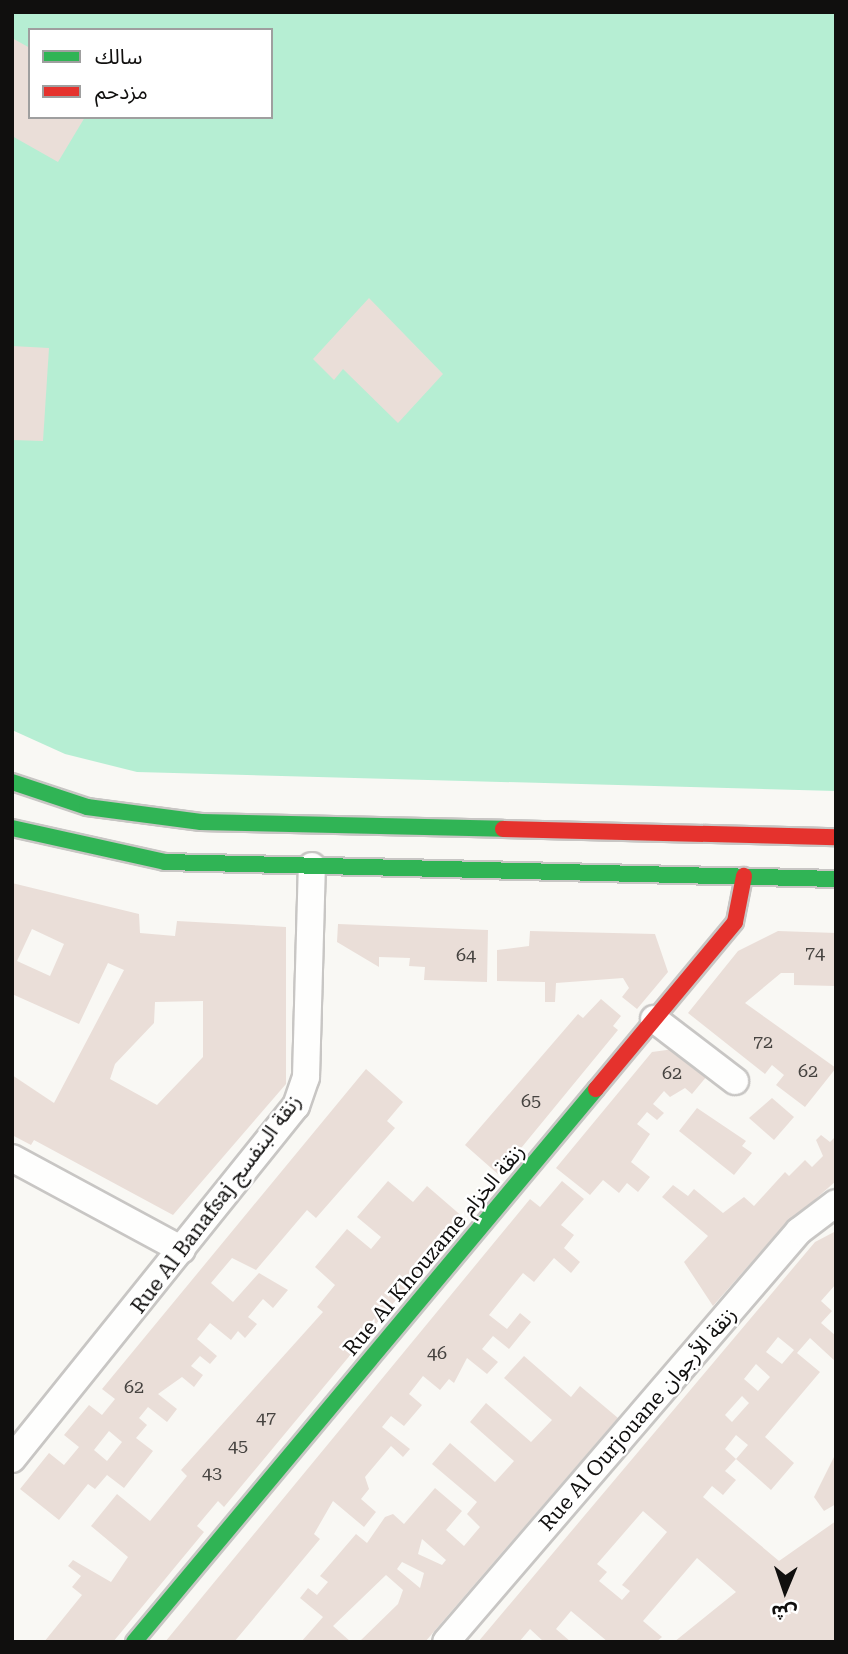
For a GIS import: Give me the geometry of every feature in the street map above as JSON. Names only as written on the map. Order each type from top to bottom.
[{"type":"main road","points":[[12,782],[87,807],[201,822],[836,837]]},
{"type":"main road","points":[[12,828],[165,862],[836,879]]},
{"type":"main road","name":"Rue Al Khouzame زنقة الخزام","points":[[134,1642],[736,920],[744,876]]},
{"type":"street","name":"Rue Al Banafsaj زنقة البنفسج","points":[[12,1459],[182,1250],[303,1092],[312,866]]},
{"type":"street","points":[[654,1019],[735,1081]]},
{"type":"street","points":[[12,1158],[182,1250]]},
{"type":"street","name":"Rue Al Ourjouane زنقة الأرجوان","points":[[446,1642],[799,1231],[836,1203]]},
{"type":"green space","points":[[12,12],[836,12],[836,791],[137,772],[65,754],[12,730]]},
{"type":"building","points":[[12,38],[28,47],[28,119],[84,119],[58,162],[12,136]]},
{"type":"building","points":[[369,298],[443,374],[398,423],[343,369],[334,380],[313,359]]},
{"type":"building","points":[[12,346],[49,348],[43,441],[12,440]]},
{"type":"building","points":[[12,883],[139,914],[140,933],[175,936],[177,921],[286,927],[286,1084],[173,1215],[34,1140],[31,1145],[12,1135],[12,1075],[54,1103],[124,970],[108,963],[79,1024],[12,994]],"holes":[[[32,929],[64,944],[50,976],[17,961]],[[203,1001],[203,1057],[157,1105],[110,1079],[115,1064],[154,1023],[155,1002]]]},
{"type":"building","points":[[338,924],[488,930],[487,982],[424,980],[425,967],[409,966],[410,958],[379,957],[379,967],[337,942]]},
{"type":"building","points":[[530,931],[655,934],[668,972],[637,1009],[622,997],[629,988],[623,978],[556,983],[555,1002],[545,1002],[545,982],[497,981],[497,950],[529,946]]},
{"type":"building","points":[[778,931],[836,933],[836,986],[794,985],[794,973],[781,973],[745,1003],[836,1068],[805,1107],[776,1085],[784,1075],[772,1065],[765,1074],[688,1013],[738,951]]},
{"type":"building","points":[[601,999],[621,1016],[613,1026],[618,1030],[499,1175],[465,1145],[578,1014],[583,1018]]},
{"type":"building","points":[[674,1049],[707,1076],[692,1094],[685,1088],[670,1097],[664,1091],[653,1104],[664,1113],[657,1120],[647,1112],[637,1124],[650,1134],[631,1162],[650,1177],[638,1192],[627,1183],[619,1193],[603,1180],[590,1195],[556,1168],[652,1052]]},
{"type":"building","points":[[366,1069],[403,1102],[387,1121],[395,1128],[316,1218],[307,1210],[256,1270],[232,1258],[211,1283],[233,1302],[259,1273],[288,1290],[273,1308],[263,1299],[248,1317],[257,1324],[245,1338],[238,1331],[231,1340],[210,1323],[197,1339],[217,1356],[210,1364],[200,1356],[191,1366],[203,1375],[194,1387],[182,1377],[158,1394],[177,1409],[167,1422],[148,1407],[139,1418],[147,1425],[136,1438],[153,1451],[124,1488],[107,1475],[95,1489],[88,1484],[59,1520],[20,1489],[49,1453],[64,1465],[79,1447],[64,1435],[89,1405],[102,1415],[115,1399],[102,1389]],"holes":[[[109,1431],[122,1442],[107,1461],[94,1450]]]},
{"type":"building","points":[[772,1098],[794,1117],[774,1140],[749,1118]]},
{"type":"building","points":[[697,1108],[746,1141],[742,1146],[752,1153],[734,1175],[679,1131]]},
{"type":"building","points":[[821,1135],[830,1142],[836,1136],[836,1181],[779,1231],[713,1306],[684,1262],[708,1236],[662,1197],[673,1185],[688,1196],[694,1189],[723,1213],[744,1197],[754,1206],[785,1172],[789,1176],[805,1160],[812,1167],[823,1156],[816,1140]]},
{"type":"building","points":[[388,1181],[413,1202],[427,1186],[464,1218],[224,1507],[218,1501],[197,1526],[204,1532],[113,1642],[44,1642],[82,1595],[72,1587],[81,1576],[68,1566],[73,1560],[111,1582],[128,1557],[91,1526],[117,1494],[150,1521],[187,1476],[181,1470],[323,1312],[317,1307],[335,1285],[315,1267],[347,1229],[371,1249],[381,1237],[357,1217]]},
{"type":"building","points":[[562,1181],[584,1199],[561,1225],[574,1235],[564,1248],[580,1262],[571,1273],[554,1258],[534,1282],[523,1273],[489,1315],[507,1329],[520,1313],[531,1322],[509,1349],[493,1336],[482,1349],[498,1362],[487,1374],[467,1358],[454,1383],[449,1379],[440,1390],[423,1376],[409,1394],[422,1405],[404,1426],[391,1416],[382,1427],[410,1449],[403,1457],[391,1446],[365,1477],[369,1489],[361,1499],[376,1512],[364,1527],[333,1501],[314,1534],[320,1539],[234,1642],[165,1642],[530,1199],[540,1207]]},
{"type":"building","points":[[836,1231],[836,1284],[821,1301],[832,1311],[821,1323],[836,1336],[836,1362],[810,1338],[797,1353],[820,1372],[765,1437],[794,1463],[771,1490],[736,1459],[725,1471],[736,1480],[723,1495],[712,1486],[703,1497],[779,1561],[836,1521],[836,1642],[674,1642],[736,1592],[697,1558],[643,1621],[662,1637],[656,1642],[608,1642],[571,1611],[556,1629],[571,1642],[544,1642],[530,1629],[519,1642],[478,1642],[815,1242]],"holes":[[[778,1337],[794,1350],[782,1364],[766,1352]],[[756,1364],[770,1377],[758,1391],[744,1379]],[[742,1396],[749,1403],[732,1422],[725,1415]],[[736,1435],[748,1445],[736,1459],[725,1449]],[[643,1511],[667,1532],[622,1585],[630,1591],[622,1600],[599,1581],[607,1572],[597,1564]]]},
{"type":"building","points":[[524,1356],[571,1397],[580,1386],[618,1418],[425,1642],[359,1642],[398,1604],[403,1590],[386,1575],[333,1626],[351,1642],[301,1642],[323,1617],[300,1598],[308,1588],[317,1595],[328,1582],[320,1576],[356,1534],[367,1543],[385,1517],[393,1514],[404,1524],[435,1488],[462,1511],[446,1530],[464,1546],[480,1527],[467,1514],[477,1502],[432,1464],[450,1443],[495,1482],[514,1461],[470,1422],[486,1403],[531,1442],[552,1420],[504,1378]],"holes":[[[422,1539],[446,1560],[442,1565],[418,1554]],[[402,1562],[424,1573],[420,1588],[397,1569]]]},
{"type":"building","points":[[836,1453],[836,1504],[824,1511],[814,1497]]},
{"type":"traffic: fast","points":[[12,782],[87,807],[201,822],[503,829]]},
{"type":"traffic: fast","points":[[12,828],[165,862],[836,879]]},
{"type":"traffic: fast","points":[[134,1642],[596,1089]]},
{"type":"traffic: jam","points":[[503,829],[836,837]]},
{"type":"traffic: jam","points":[[596,1089],[735,922],[744,876]]}]
